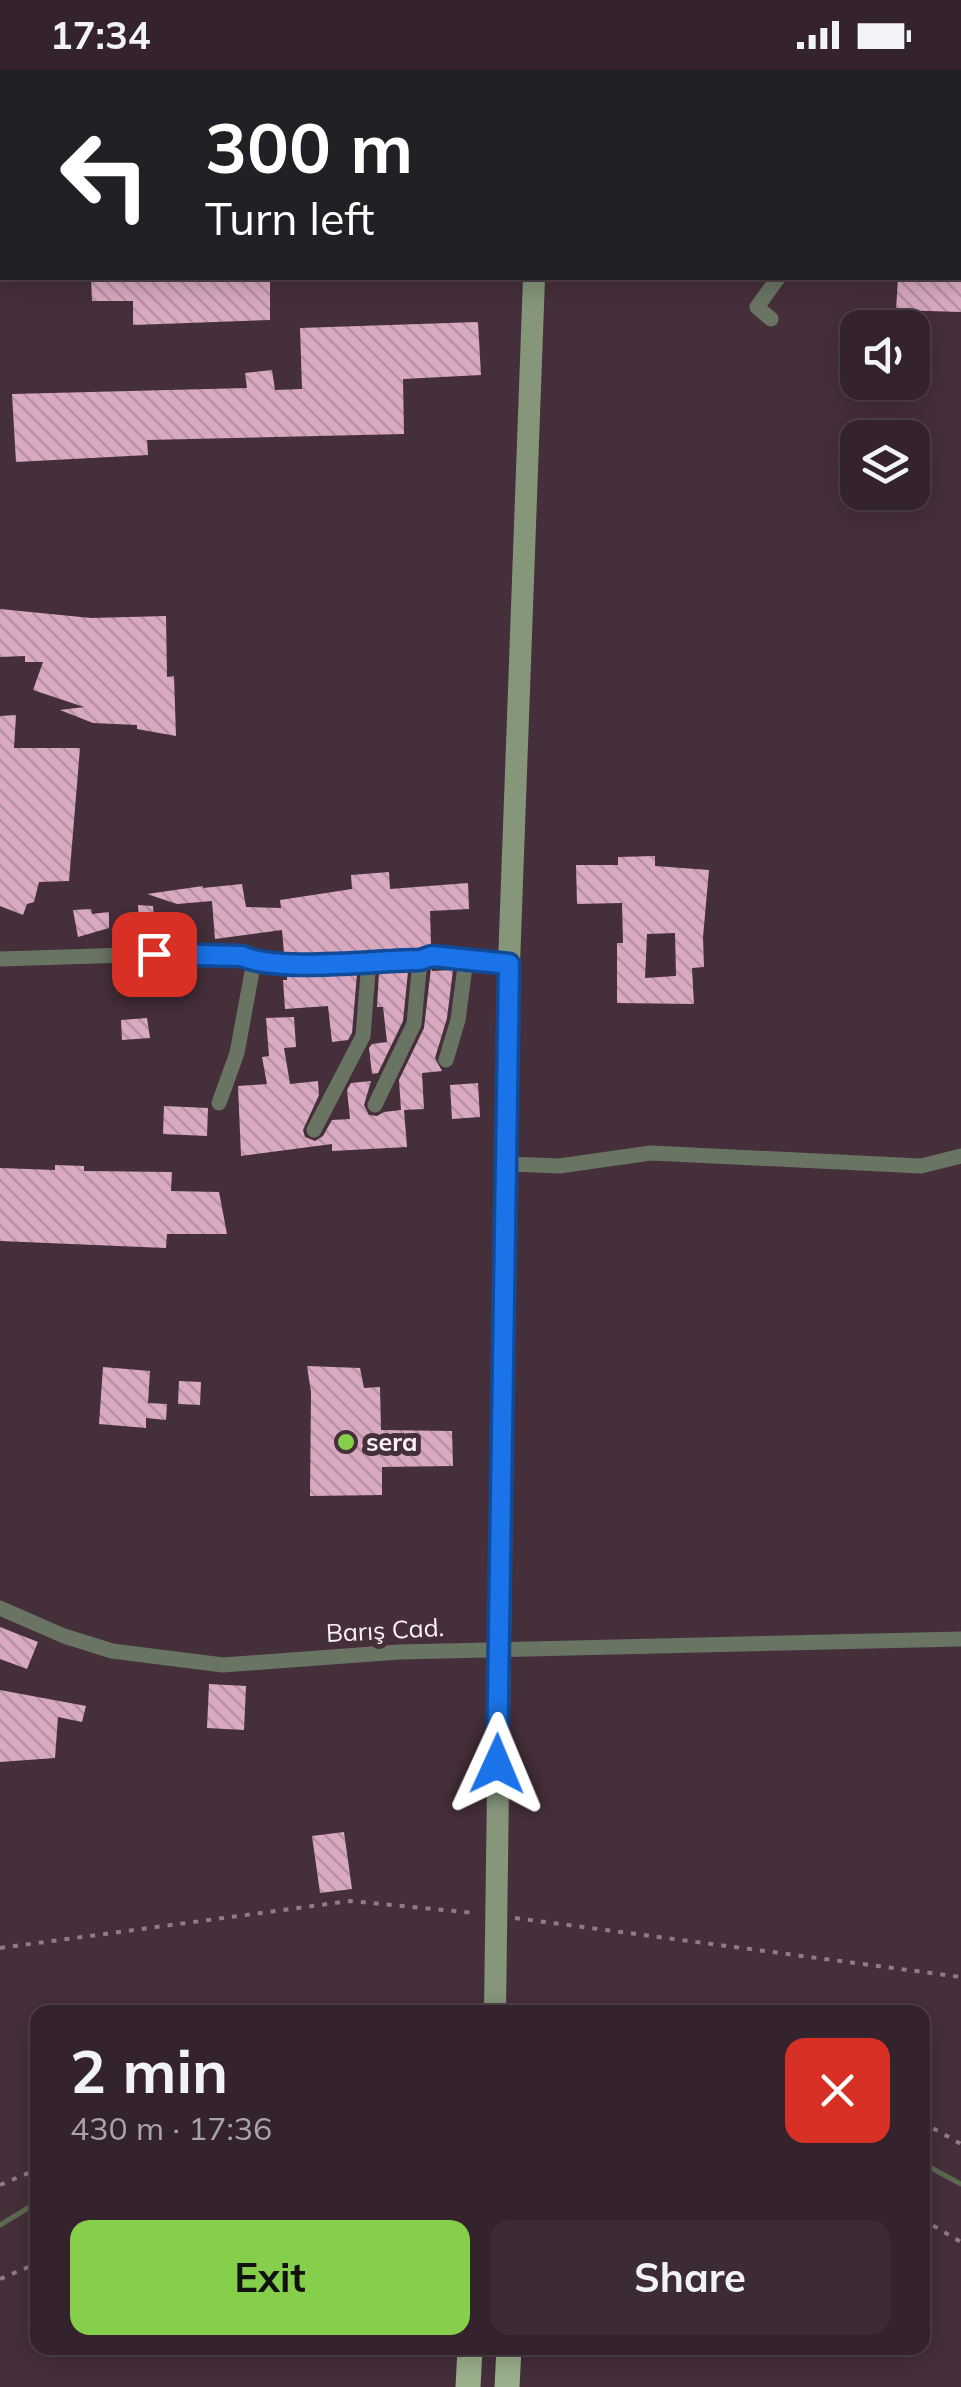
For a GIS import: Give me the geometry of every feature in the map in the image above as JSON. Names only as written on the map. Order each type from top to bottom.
[{"type":"main road","points":[[495,2005],[509,964],[534,280]]},
{"type":"main road","points":[[468,2387],[470,2355]]},
{"type":"main road","points":[[507,2387],[509,2355]]},
{"type":"street","points":[[771,319],[757,307],[777,280]]},
{"type":"street","points":[[0,959],[192,953],[295,965],[420,960],[432,956],[509,964]]},
{"type":"street","points":[[446,1060],[458,1020],[466,959]]},
{"type":"street","points":[[314,1130],[363,1036],[369,960]]},
{"type":"street","points":[[374,1105],[414,1024],[420,960]]},
{"type":"street","points":[[219,1103],[236,1053],[254,961]]},
{"type":"street","points":[[506,1164],[559,1166],[651,1153],[920,1166],[961,1156]]},
{"type":"street","name":"Barış Cad.","points":[[0,1608],[64,1636],[112,1650],[223,1665],[399,1652],[961,1639]]},
{"type":"path","points":[[930,2127],[961,2144]]},
{"type":"path","points":[[0,2184],[30,2172]]},
{"type":"path","points":[[930,2224],[961,2242]]},
{"type":"path","points":[[0,2279],[30,2266]]},
{"type":"building","points":[[91,280],[270,280],[270,320],[133,325],[133,301],[92,301]]},
{"type":"building","points":[[898,280],[961,280],[961,312],[896,310]]},
{"type":"building","points":[[478,322],[481,375],[403,379],[404,434],[147,440],[148,455],[16,462],[12,394],[247,388],[245,373],[272,370],[275,390],[302,389],[300,328]]},
{"type":"building","points":[[0,609],[91,618],[166,616],[167,677],[174,676],[176,736],[137,729],[137,725],[93,723],[60,710],[84,707],[33,690],[43,662],[25,662],[25,656],[0,657]]},
{"type":"building","points":[[16,715],[14,748],[80,748],[69,881],[39,882],[34,902],[27,904],[23,915],[0,906],[0,716]]},
{"type":"building","points":[[655,856],[655,866],[709,870],[704,967],[692,968],[694,1004],[617,1003],[622,903],[577,904],[576,865],[618,865],[618,857]],"holes":[[[675,933],[676,976],[645,978],[647,934]]]},
{"type":"building","points":[[389,872],[390,889],[468,883],[469,909],[430,911],[431,945],[418,949],[295,954],[284,953],[282,930],[215,939],[212,901],[177,904],[147,894],[242,884],[246,907],[281,908],[280,900],[352,889],[351,875]]},
{"type":"building","points":[[138,905],[153,906],[156,943],[140,943]]},
{"type":"building","points":[[91,909],[92,914],[109,912],[109,928],[78,937],[73,910]]},
{"type":"building","points":[[431,968],[453,970],[447,1018],[435,1058],[442,1071],[422,1073],[424,1109],[404,1110],[407,1147],[332,1151],[332,1144],[241,1156],[238,1086],[267,1084],[262,1057],[269,1056],[266,1018],[294,1017],[296,1047],[284,1048],[290,1084],[318,1081],[319,1095],[303,1130],[305,1137],[315,1141],[323,1136],[332,1120],[350,1119],[347,1090],[351,1083],[371,1081],[364,1105],[369,1115],[401,1110],[399,1080],[424,1028]]},
{"type":"building","points":[[408,972],[403,1021],[378,1073],[372,1074],[369,1048],[387,1042],[383,1007],[377,1007],[379,973]]},
{"type":"building","points":[[357,974],[352,1033],[348,1040],[332,1042],[328,1006],[285,1009],[283,980],[287,976]]},
{"type":"building","points":[[147,1018],[150,1038],[122,1040],[121,1020]]},
{"type":"building","points":[[478,1083],[480,1117],[452,1119],[450,1085]]},
{"type":"building","points":[[164,1106],[208,1108],[207,1136],[163,1134]]},
{"type":"building","points":[[55,1165],[84,1166],[84,1171],[172,1172],[171,1191],[219,1192],[227,1234],[167,1234],[166,1248],[0,1241],[0,1168],[55,1170]]},
{"type":"building","name":"sera","points":[[307,1366],[360,1368],[364,1388],[380,1387],[381,1430],[452,1431],[453,1466],[382,1467],[382,1495],[310,1496],[311,1392]]},
{"type":"building","points":[[103,1367],[150,1371],[148,1403],[167,1404],[166,1420],[146,1418],[146,1428],[99,1424]]},
{"type":"building","points":[[179,1381],[201,1382],[200,1405],[178,1404]]},
{"type":"building","points":[[0,1627],[38,1642],[27,1669],[0,1659]]},
{"type":"building","points":[[209,1684],[246,1686],[244,1730],[207,1728]]},
{"type":"building","points":[[0,1690],[86,1706],[82,1722],[58,1717],[55,1758],[0,1762]]},
{"type":"building","points":[[344,1832],[352,1889],[320,1893],[312,1836]]},
{"type":"waterway","points":[[930,2167],[961,2184]]},
{"type":"waterway","points":[[0,2225],[30,2207]]},
{"type":"place","name":"sera","points":[[346,1442]]},
{"type":"route","points":[[154,954],[242,956],[295,965],[420,960],[432,956],[509,964],[497,1764]]}]
